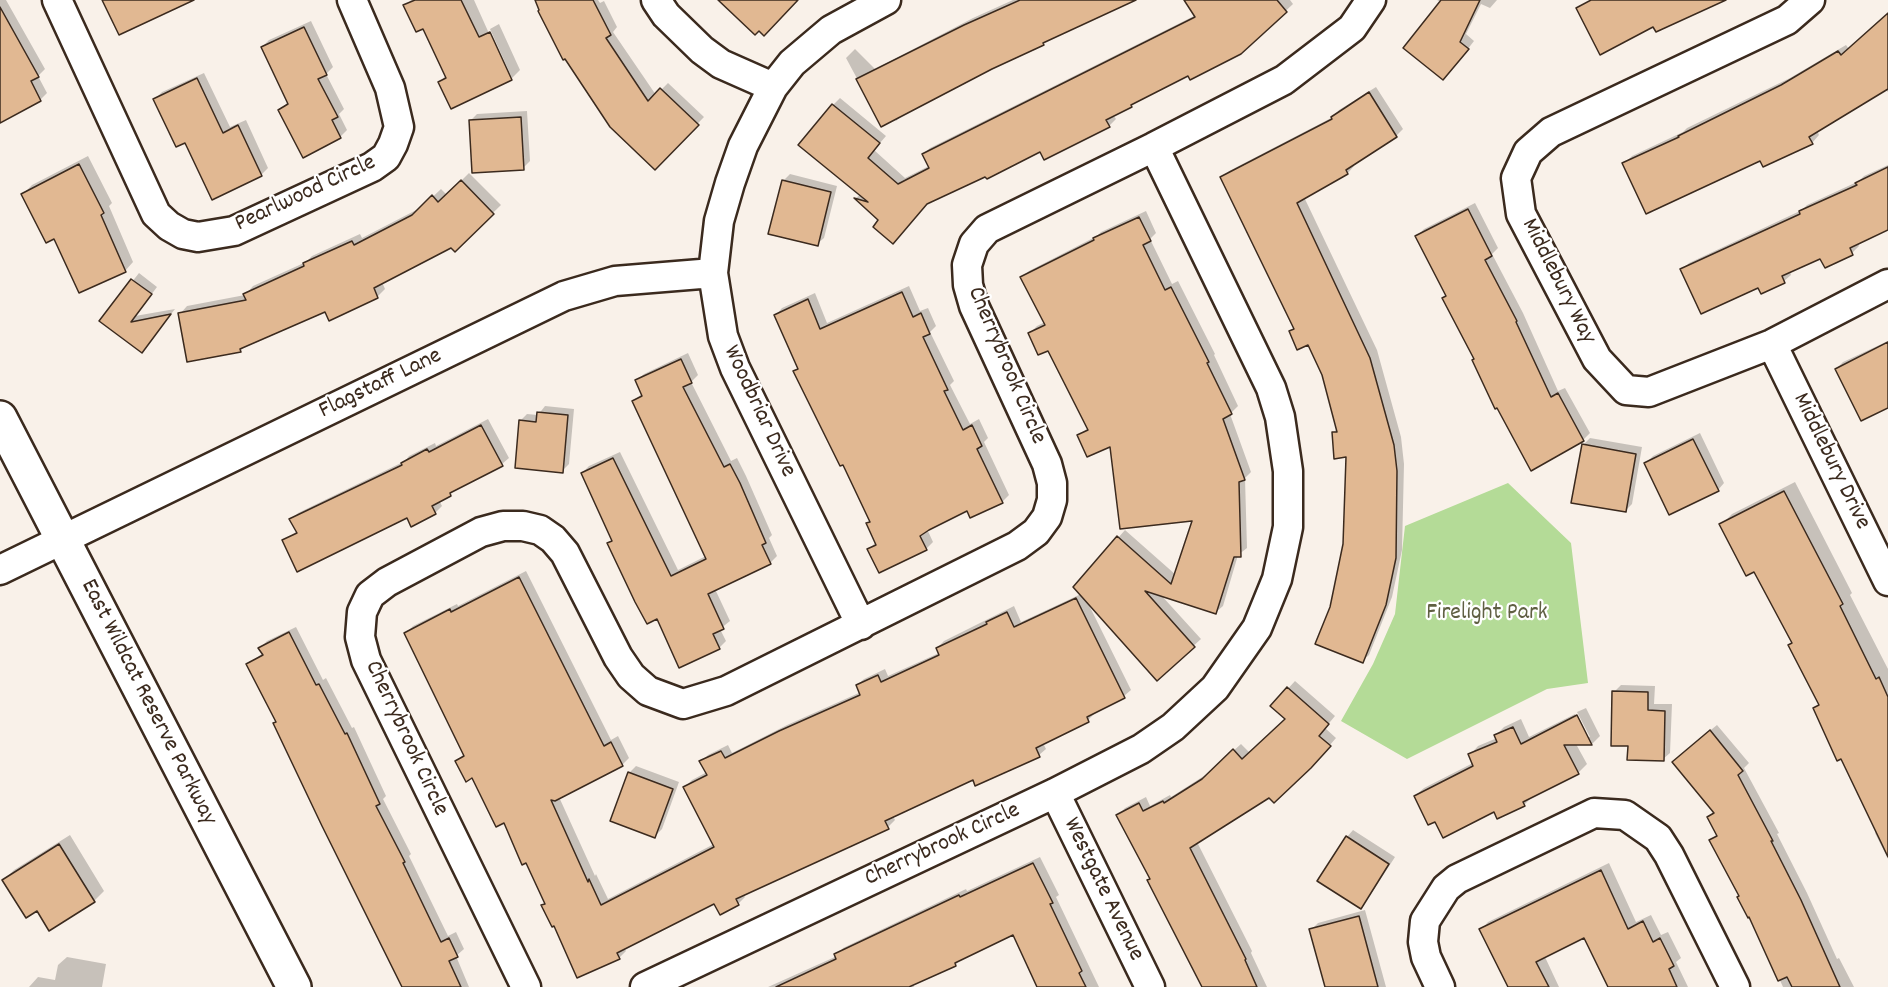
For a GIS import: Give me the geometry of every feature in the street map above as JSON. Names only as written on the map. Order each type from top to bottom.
[{"type":"main road","name":"East Wildcat Reserve Parkway","points":[[0,418],[294,987]]},
{"type":"street","name":"Pearlwood Circle","points":[[57,0],[156,214],[169,226],[183,234],[198,237],[234,231],[372,166],[386,157],[399,127],[390,88],[352,0]]},
{"type":"street","points":[[656,0],[666,15],[702,50],[721,64],[773,87]]},
{"type":"street","name":"Woodbriar Drive","points":[[861,625],[735,368],[723,336],[713,273],[719,221],[730,183],[743,146],[773,87],[792,63],[831,30],[886,0]]},
{"type":"street","points":[[1154,147],[1284,80],[1352,28],[1371,0]]},
{"type":"street","name":"Middlebury Way","points":[[1810,0],[1787,20],[1551,132],[1528,152],[1516,178],[1521,214],[1597,359],[1626,390],[1649,392],[1772,344],[1888,284]]},
{"type":"street","name":"Cherrybrook Circle","points":[[526,987],[366,660],[360,637],[362,612],[370,595],[387,582],[481,532],[503,526],[523,525],[540,530],[553,539],[565,553],[618,657],[631,676],[648,692],[683,704],[726,691],[1017,546],[1036,532],[1047,517],[1052,500],[1052,483],[1047,464],[974,306],[968,285],[967,265],[974,244],[987,229],[1154,147],[1271,388],[1280,417],[1288,471],[1288,527],[1277,579],[1257,628],[1215,688],[1173,727],[1141,749],[1055,794],[645,987]]},
{"type":"street","name":"Flagstaff Lane","points":[[0,570],[564,296],[615,281],[713,273]]},
{"type":"street","name":"Middlebury Drive","points":[[1772,344],[1888,581]]},
{"type":"street","name":"Westgate Avenue","points":[[1055,794],[1149,987]]},
{"type":"street","points":[[1440,987],[1426,957],[1423,942],[1425,921],[1446,888],[1457,879],[1594,813],[1625,815],[1658,838],[1669,855],[1735,987]]},
{"type":"green space","name":"Firelight Park","points":[[1508,483],[1571,543],[1588,683],[1547,689],[1407,759],[1341,721],[1373,664],[1395,614],[1405,526]]},
{"type":"building","points":[[102,0],[194,0],[119,35]]},
{"type":"building","points":[[415,0],[461,0],[479,37],[490,32],[512,80],[451,109],[438,82],[446,78],[423,29],[416,32],[403,5]]},
{"type":"building","points":[[535,0],[593,0],[611,35],[606,38],[648,101],[660,88],[699,125],[655,170],[610,127],[565,59],[563,60],[538,11]]},
{"type":"building","points":[[718,0],[798,0],[764,36],[759,31],[755,35]]},
{"type":"building","points":[[1020,0],[1136,0],[1043,43],[1044,45],[992,69],[881,127],[856,79]]},
{"type":"building","points":[[1184,0],[1277,0],[1287,12],[1241,54],[1190,80],[1188,76],[1131,105],[1132,107],[1106,120],[1110,127],[1044,160],[1040,152],[987,179],[985,177],[927,204],[893,244],[873,227],[878,220],[854,198],[868,202],[798,145],[832,104],[880,143],[868,158],[898,184],[929,168],[922,154],[1195,17]]},
{"type":"building","points":[[1441,0],[1480,0],[1460,42],[1469,49],[1443,80],[1403,48]]},
{"type":"building","points":[[1591,0],[1726,0],[1656,32],[1653,27],[1600,55],[1576,8]]},
{"type":"building","points":[[0,7],[39,77],[31,81],[41,101],[0,123]]},
{"type":"building","points":[[1888,13],[1888,89],[1809,137],[1813,144],[1763,167],[1760,161],[1646,214],[1622,163],[1781,85],[1838,51],[1841,55]]},
{"type":"building","points":[[304,27],[327,75],[318,79],[338,117],[332,120],[341,138],[303,158],[278,110],[288,104],[261,47]]},
{"type":"building","points":[[197,78],[223,133],[238,125],[262,176],[212,200],[185,143],[176,147],[153,99]]},
{"type":"building","points":[[1369,92],[1397,137],[1346,170],[1348,174],[1297,203],[1370,358],[1394,445],[1397,471],[1396,558],[1386,605],[1363,663],[1315,644],[1330,607],[1343,544],[1346,457],[1334,459],[1332,432],[1337,432],[1322,375],[1308,345],[1297,350],[1289,331],[1294,329],[1220,177],[1332,119],[1331,117]]},
{"type":"building","points":[[521,117],[524,170],[472,173],[469,120]]},
{"type":"building","points":[[79,164],[104,213],[101,215],[126,272],[79,293],[54,239],[46,243],[21,194]]},
{"type":"building","points":[[1888,167],[1888,230],[1850,248],[1853,255],[1825,268],[1820,259],[1782,276],[1785,283],[1761,294],[1758,288],[1701,314],[1680,269],[1800,214],[1799,211],[1857,185],[1855,183]]},
{"type":"building","points":[[461,180],[494,214],[455,252],[451,248],[374,288],[378,298],[329,321],[325,312],[240,349],[241,352],[187,362],[178,313],[246,300],[243,294],[304,266],[303,263],[352,241],[354,245],[412,215],[432,195],[438,202]]},
{"type":"building","points":[[782,180],[831,192],[818,246],[768,234]]},
{"type":"building","points":[[1468,209],[1492,256],[1485,260],[1517,321],[1551,397],[1558,393],[1584,441],[1531,471],[1497,408],[1495,409],[1472,360],[1474,359],[1442,298],[1446,296],[1415,236]]},
{"type":"building","points":[[1139,217],[1151,241],[1143,245],[1165,290],[1171,287],[1232,414],[1223,419],[1245,480],[1239,482],[1241,557],[1234,557],[1216,614],[1145,591],[1195,647],[1157,681],[1073,587],[1117,536],[1171,584],[1192,521],[1120,529],[1110,447],[1087,457],[1077,435],[1088,430],[1048,351],[1038,355],[1028,333],[1045,325],[1020,277],[1094,240],[1093,238]]},
{"type":"building","points":[[131,279],[152,294],[131,322],[171,314],[142,353],[99,321]]},
{"type":"building","points":[[902,292],[913,317],[921,313],[930,334],[923,337],[948,390],[944,391],[963,430],[972,425],[982,446],[977,449],[1003,503],[970,518],[967,511],[929,530],[920,536],[927,550],[879,573],[867,549],[876,545],[866,523],[870,522],[843,465],[840,466],[793,371],[798,369],[774,315],[808,299],[820,329]]},
{"type":"building","points":[[1888,342],[1888,408],[1861,421],[1835,369]]},
{"type":"building","points":[[681,359],[692,383],[683,387],[724,467],[730,464],[740,483],[766,543],[762,545],[771,564],[708,594],[724,629],[713,634],[720,649],[679,668],[657,619],[647,624],[635,602],[607,543],[612,541],[581,473],[613,458],[671,576],[706,559],[632,401],[642,396],[635,380]]},
{"type":"building","points":[[537,412],[568,415],[563,473],[515,468],[519,420],[536,422]]},
{"type":"building","points":[[481,425],[503,466],[450,493],[451,496],[432,506],[436,514],[411,527],[407,518],[297,572],[282,540],[297,533],[289,519],[402,465],[401,463],[427,449],[429,452]]},
{"type":"building","points":[[1693,439],[1719,491],[1669,515],[1644,463]]},
{"type":"building","points":[[1582,444],[1636,454],[1626,512],[1571,503]]},
{"type":"building","points":[[1784,491],[1843,604],[1840,606],[1876,679],[1879,677],[1888,697],[1888,857],[1841,759],[1837,761],[1813,708],[1819,705],[1788,645],[1792,643],[1754,572],[1746,576],[1719,524]]},
{"type":"building","points":[[519,577],[604,746],[611,742],[623,766],[555,801],[551,800],[588,882],[589,879],[601,905],[714,847],[683,787],[707,775],[699,761],[721,751],[725,758],[860,695],[856,685],[878,675],[881,682],[939,655],[936,648],[1007,612],[1014,627],[1076,598],[1125,698],[1087,717],[1089,722],[1036,748],[1040,757],[975,786],[973,780],[885,821],[889,829],[736,899],[739,905],[720,915],[714,904],[617,953],[620,959],[577,978],[554,926],[552,927],[541,905],[545,904],[526,863],[522,865],[504,823],[496,827],[472,778],[466,782],[455,761],[464,756],[404,633]]},
{"type":"building","points":[[289,632],[316,685],[319,684],[345,734],[347,733],[380,804],[376,806],[405,862],[403,863],[441,942],[449,938],[458,957],[449,961],[461,987],[402,987],[322,826],[273,723],[276,722],[246,664],[263,655],[258,648]]},
{"type":"building","points":[[1287,687],[1329,724],[1319,736],[1331,746],[1274,803],[1269,798],[1190,848],[1246,959],[1257,987],[1202,987],[1116,815],[1139,803],[1143,811],[1163,801],[1164,803],[1202,779],[1233,749],[1242,759],[1285,719],[1270,706]]},
{"type":"building","points":[[1612,691],[1648,692],[1648,710],[1665,711],[1664,761],[1627,760],[1628,746],[1611,746]]},
{"type":"building","points":[[1577,715],[1592,745],[1564,745],[1579,774],[1523,802],[1525,806],[1497,819],[1494,812],[1443,838],[1435,822],[1428,825],[1414,796],[1473,766],[1468,754],[1497,742],[1494,735],[1513,727],[1521,744]]},
{"type":"building","points":[[1710,730],[1743,771],[1738,775],[1773,841],[1771,841],[1801,900],[1840,987],[1792,987],[1787,977],[1778,981],[1749,917],[1737,897],[1739,896],[1709,840],[1717,836],[1707,817],[1714,813],[1672,762]]},
{"type":"building","points":[[628,772],[673,789],[655,838],[610,821]]},
{"type":"building","points":[[1346,836],[1389,864],[1361,909],[1317,881]]},
{"type":"building","points":[[59,844],[95,902],[49,931],[37,911],[26,918],[2,880]]},
{"type":"building","points":[[1033,863],[1053,903],[1050,904],[1082,971],[1079,973],[1086,987],[1037,987],[1013,935],[955,963],[956,966],[909,987],[776,987],[836,959],[834,954]]},
{"type":"building","points":[[1601,870],[1628,929],[1643,921],[1653,942],[1660,938],[1674,966],[1669,969],[1677,987],[1608,987],[1584,938],[1536,962],[1549,987],[1508,987],[1479,929]]},
{"type":"building","points":[[1359,916],[1378,987],[1325,987],[1309,929]]}]
